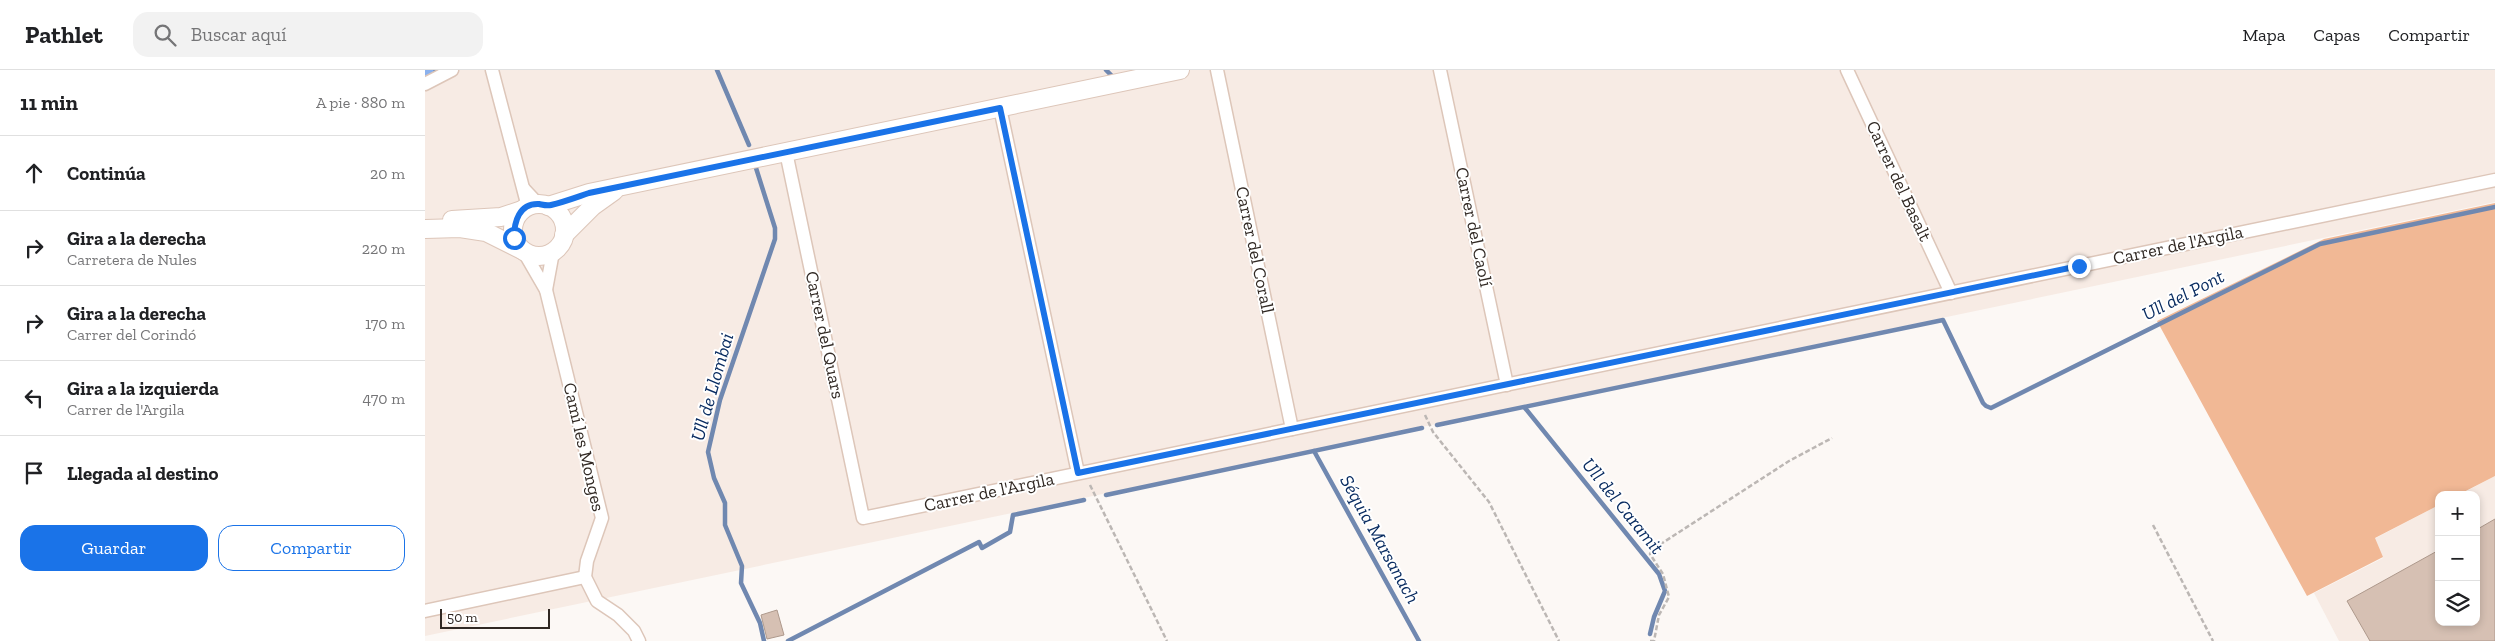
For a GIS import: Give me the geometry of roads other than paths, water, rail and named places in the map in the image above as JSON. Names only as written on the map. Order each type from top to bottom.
[{"type":"main road","points":[[425,229],[457,218],[501,218],[534,207],[589,193],[1179,70]]},
{"type":"main road","points":[[564,236],[593,206],[618,187]]},
{"type":"main road","points":[[425,229],[460,228],[486,232],[523,251],[539,256],[553,252],[561,245],[564,236],[564,224],[558,213],[534,207]]},
{"type":"main road","points":[[523,251],[514,238],[514,222],[534,207]]},
{"type":"street","points":[[425,84],[452,70]]},
{"type":"street","points":[[492,70],[522,187],[534,207]]},
{"type":"street","name":"Carrer del Corall","points":[[1217,70],[1292,429]]},
{"type":"street","name":"Carrer del Caolí","points":[[1440,70],[1507,384]]},
{"type":"street","name":"Carrer del Basalt","points":[[1847,70],[1951,292]]},
{"type":"street","points":[[1000,108],[1081,473]]},
{"type":"street","name":"Carrer del Quars","points":[[786,152],[863,518]]},
{"type":"street","name":"Carrer de l'Argila","points":[[863,518],[2495,180]]},
{"type":"street","points":[[523,251],[546,290]]},
{"type":"street","points":[[546,290],[553,252]]},
{"type":"street","name":"Camí les Monges","points":[[546,290],[602,518],[587,560],[585,577]]},
{"type":"street","points":[[425,611],[585,577],[597,601],[618,614],[634,631],[639,641]]},
{"type":"waterway","points":[[425,74],[434,70]]},
{"type":"waterway","name":"Ull de Llombai","points":[[717,70],[749,145]]},
{"type":"waterway","name":"Séquia Marsanach","points":[[1106,70],[1113,77]]},
{"type":"waterway","name":"Ull de Llombai","points":[[756,168],[775,228],[775,239],[720,400],[708,452],[714,478],[725,503],[725,525],[742,566],[741,583],[760,623],[764,641]]},
{"type":"waterway","name":"Ull del Pont","points":[[1437,425],[1943,320],[1983,403],[1991,408],[2320,244],[2495,207]]},
{"type":"waterway","name":"Ull del Caramit","points":[[1525,408],[1659,574],[1665,591],[1654,617],[1650,634]]},
{"type":"waterway","points":[[1106,495],[1422,428]]},
{"type":"waterway","name":"Séquia Marsanach","points":[[1314,451],[1419,641]]},
{"type":"waterway","points":[[788,641],[979,542],[982,548],[1010,532],[1013,515],[1084,500]]}]
